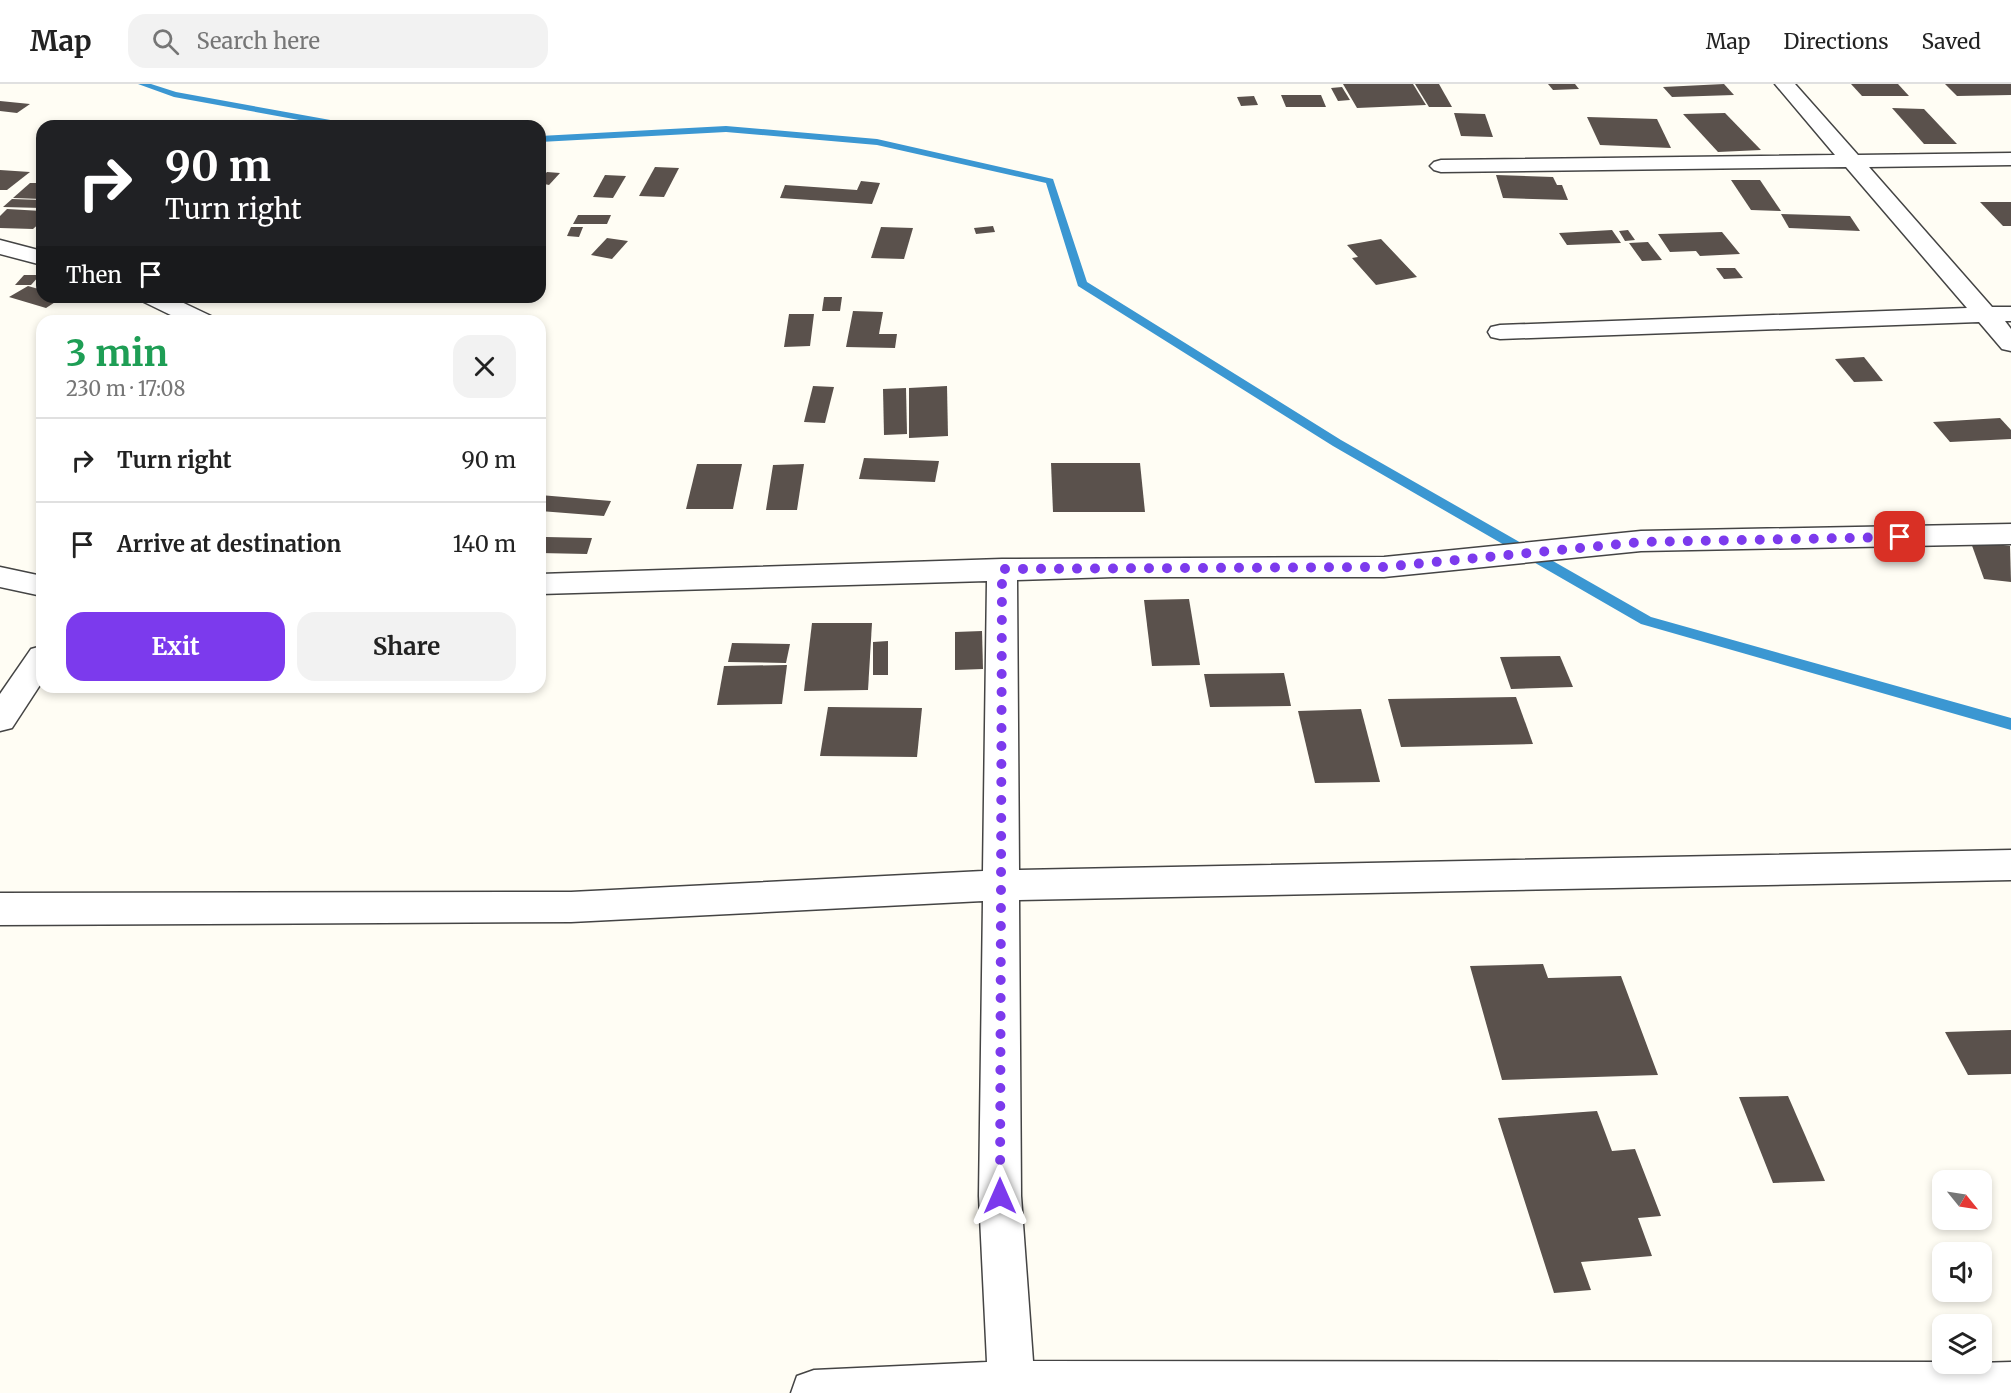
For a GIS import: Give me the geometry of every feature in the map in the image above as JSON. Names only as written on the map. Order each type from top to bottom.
[{"type":"street","points":[[1785,84],[2011,344]]},
{"type":"street","points":[[1441,166],[2011,159]]},
{"type":"street","points":[[0,247],[36,256]]},
{"type":"street","points":[[164,303],[190,315]]},
{"type":"street","points":[[1500,332],[2011,314]]},
{"type":"street","points":[[546,584],[1002,569],[1384,567],[1641,542],[2011,534]]},
{"type":"street","points":[[1002,569],[1000,1196],[1012,1389]]},
{"type":"street","points":[[0,577],[36,585]]},
{"type":"street","points":[[0,719],[36,666]]},
{"type":"street","points":[[0,909],[571,907],[1002,885],[2011,865]]},
{"type":"street","points":[[814,1393],[1012,1389],[1883,1389],[2011,1384]]},
{"type":"building","points":[[1343,84],[1413,84],[1426,105],[1357,108]]},
{"type":"building","points":[[1415,84],[1439,84],[1452,107],[1429,107]]},
{"type":"building","points":[[1548,84],[1575,84],[1579,89],[1553,90]]},
{"type":"building","points":[[1724,84],[1734,95],[1672,97],[1663,87]]},
{"type":"building","points":[[1851,84],[1898,84],[1909,96],[1862,96]]},
{"type":"building","points":[[1945,84],[2011,84],[2011,95],[1957,96]]},
{"type":"building","points":[[1342,87],[1350,100],[1338,101],[1331,88]]},
{"type":"building","points":[[1281,95],[1321,95],[1326,107],[1286,107]]},
{"type":"building","points":[[1254,96],[1258,105],[1241,106],[1237,97]]},
{"type":"building","points":[[0,101],[30,104],[17,113],[0,111]]},
{"type":"building","points":[[1892,108],[1924,109],[1957,144],[1924,144]]},
{"type":"building","points":[[1454,113],[1485,114],[1493,137],[1461,136]]},
{"type":"building","points":[[1725,113],[1761,150],[1718,152],[1683,114]]},
{"type":"building","points":[[1587,117],[1657,119],[1671,148],[1600,145]]},
{"type":"building","points":[[655,167],[679,168],[664,197],[639,196]]},
{"type":"building","points":[[0,170],[30,172],[7,190],[0,190]]},
{"type":"building","points":[[546,173],[560,173],[549,185],[546,184]]},
{"type":"building","points":[[605,175],[626,176],[613,198],[593,197]]},
{"type":"building","points":[[1496,175],[1553,177],[1557,185],[1562,185],[1568,200],[1503,198]]},
{"type":"building","points":[[1731,180],[1760,180],[1781,211],[1751,210]]},
{"type":"building","points":[[861,181],[880,183],[872,204],[780,198],[785,185],[857,190]]},
{"type":"building","points":[[30,183],[36,183],[36,199],[13,198]]},
{"type":"building","points":[[12,199],[36,200],[36,208],[3,207]]},
{"type":"building","points":[[1980,202],[2011,202],[2011,226],[2003,226]]},
{"type":"building","points":[[7,209],[36,211],[36,226],[33,229],[0,228],[0,216]]},
{"type":"building","points":[[1781,214],[1850,216],[1860,231],[1789,228]]},
{"type":"building","points":[[578,215],[611,215],[607,224],[573,224]]},
{"type":"building","points":[[993,226],[995,232],[976,234],[974,228]]},
{"type":"building","points":[[571,227],[583,227],[579,237],[567,236]]},
{"type":"building","points":[[881,227],[913,228],[904,259],[871,258]]},
{"type":"building","points":[[1612,230],[1621,243],[1567,245],[1559,233]]},
{"type":"building","points":[[1628,230],[1635,240],[1625,241],[1619,231]]},
{"type":"building","points":[[1722,232],[1740,254],[1700,256],[1696,251],[1670,252],[1658,234]]},
{"type":"building","points":[[607,238],[628,241],[612,259],[591,255]]},
{"type":"building","points":[[1381,239],[1417,277],[1376,285],[1352,258],[1358,257],[1347,245]]},
{"type":"building","points":[[1648,242],[1662,260],[1642,261],[1629,243]]},
{"type":"building","points":[[1716,268],[1735,268],[1743,278],[1724,279]]},
{"type":"building","points":[[24,275],[36,275],[36,279],[31,285],[15,285]]},
{"type":"building","points":[[28,286],[36,288],[36,303],[54,303],[46,308],[9,297]]},
{"type":"building","points":[[824,297],[842,297],[840,311],[822,311]]},
{"type":"building","points":[[853,311],[883,312],[879,334],[897,334],[895,348],[846,347]]},
{"type":"building","points":[[789,314],[814,314],[810,346],[784,347]]},
{"type":"building","points":[[1864,357],[1883,381],[1854,382],[1835,359]]},
{"type":"building","points":[[813,386],[834,387],[825,423],[804,422]]},
{"type":"building","points":[[947,386],[948,436],[909,438],[909,388]]},
{"type":"building","points":[[906,388],[907,434],[884,435],[883,389]]},
{"type":"building","points":[[2000,418],[2011,430],[2011,439],[1950,442],[1933,422]]},
{"type":"building","points":[[864,458],[939,461],[935,482],[859,479]]},
{"type":"building","points":[[1051,463],[1140,463],[1145,512],[1053,512]]},
{"type":"building","points":[[697,464],[742,464],[733,509],[686,509]]},
{"type":"building","points":[[804,464],[797,510],[766,510],[773,465]]},
{"type":"building","points":[[546,496],[611,501],[604,516],[546,511]]},
{"type":"building","points":[[546,537],[592,538],[587,554],[546,553]]},
{"type":"building","points":[[1970,540],[2010,546],[2011,582],[1984,579]]},
{"type":"building","points":[[1189,599],[1200,665],[1152,666],[1144,600]]},
{"type":"building","points":[[812,623],[872,623],[868,690],[804,691]]},
{"type":"building","points":[[982,631],[983,669],[955,670],[955,632]]},
{"type":"building","points":[[888,641],[888,675],[873,675],[873,642]]},
{"type":"building","points":[[732,643],[790,644],[786,663],[728,662]]},
{"type":"building","points":[[1560,656],[1573,687],[1511,689],[1500,657]]},
{"type":"building","points":[[787,665],[782,704],[717,705],[724,666]]},
{"type":"building","points":[[1284,673],[1291,706],[1210,707],[1204,674]]},
{"type":"building","points":[[1516,697],[1533,744],[1401,747],[1388,699]]},
{"type":"building","points":[[828,707],[922,708],[917,757],[820,756]]},
{"type":"building","points":[[1361,709],[1380,782],[1315,783],[1298,711]]},
{"type":"building","points":[[1543,964],[1548,978],[1621,976],[1658,1075],[1502,1080],[1470,966]]},
{"type":"building","points":[[2011,1030],[2011,1074],[1968,1075],[1945,1032]]},
{"type":"building","points":[[1788,1096],[1825,1181],[1773,1183],[1739,1097]]},
{"type":"building","points":[[1597,1111],[1612,1151],[1635,1149],[1661,1216],[1638,1218],[1652,1256],[1581,1262],[1591,1290],[1554,1293],[1498,1118]]},
{"type":"waterway","points":[[142,84],[174,94],[315,120]]},
{"type":"waterway","points":[[546,139],[726,129],[877,142],[1050,181],[1082,284],[1337,443],[1646,621],[2011,724]]},
{"type":"route","points":[[1000,1196],[1002,569],[1384,567],[1641,542],[1900,537]]}]
